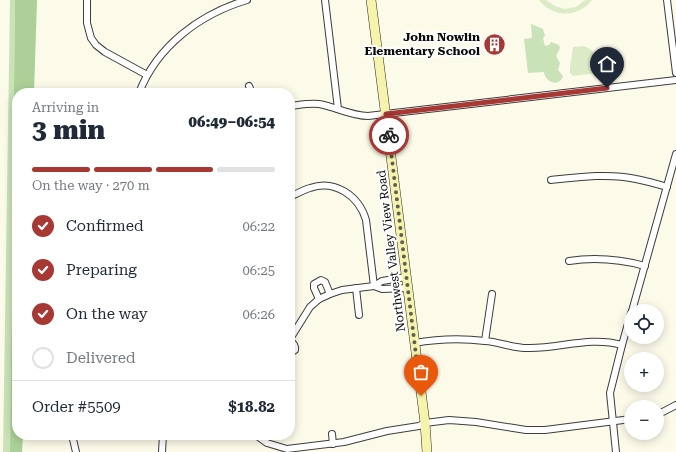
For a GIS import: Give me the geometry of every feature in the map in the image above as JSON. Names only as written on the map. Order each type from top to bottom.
[{"type":"street","points":[[87,0],[87,23],[91,38],[96,45],[105,52],[147,75]]},
{"type":"street","points":[[141,88],[147,75],[169,47],[185,31],[220,10],[247,0]]},
{"type":"street","points":[[325,0],[338,109]]},
{"type":"street","name":"Northwest Valley View Road","points":[[371,0],[425,423],[427,452]]},
{"type":"street","points":[[667,0],[676,73]]},
{"type":"street","points":[[295,105],[318,104],[362,116],[676,80]]},
{"type":"street","points":[[633,304],[676,154]]},
{"type":"street","points":[[551,180],[582,177],[626,178],[667,187]]},
{"type":"street","points":[[295,195],[310,188],[332,186],[351,195],[357,201],[363,210],[366,220],[374,286]]},
{"type":"street","points":[[569,261],[583,259],[608,259],[645,266]]},
{"type":"street","points":[[295,332],[310,308],[319,299],[330,294],[356,288],[374,286],[382,281],[406,277]]},
{"type":"street","points":[[319,299],[314,288],[314,284],[321,280],[325,282],[330,294]]},
{"type":"street","points":[[374,286],[382,289],[408,288]]},
{"type":"street","points":[[356,288],[359,316]]},
{"type":"street","points":[[486,341],[492,294]]},
{"type":"street","points":[[414,343],[462,338],[530,348],[596,340],[622,345]]},
{"type":"street","points":[[616,452],[610,393],[624,338]]},
{"type":"street","points":[[664,411],[676,405]]},
{"type":"street","points":[[263,440],[267,443],[287,449],[333,444],[387,431],[419,426],[425,423],[458,420],[526,430],[544,430],[624,420]]},
{"type":"street","points":[[332,434],[333,444]]},
{"type":"street","points":[[73,440],[76,452]]},
{"type":"street","points":[[162,452],[163,440]]},
{"type":"green space","points":[[10,0],[15,0],[14,88],[12,88],[10,452],[3,452]]},
{"type":"green space","points":[[15,0],[37,0],[34,88],[14,88]]},
{"type":"green space","points":[[539,0],[546,0],[555,6],[565,9],[576,7],[585,0],[592,0],[580,10],[566,14],[551,10]]},
{"type":"green space","points":[[531,24],[543,29],[545,46],[549,45],[551,42],[559,45],[560,48],[556,56],[560,63],[558,70],[563,76],[558,82],[555,83],[549,81],[544,72],[528,73],[524,39],[532,38]]},
{"type":"green space","points":[[582,46],[590,49],[596,56],[598,64],[597,73],[573,76],[570,73],[570,68],[573,47]]},
{"type":"green space","points":[[12,271],[12,440],[23,440],[22,452],[10,452]]},
{"type":"way so far","points":[[389,135],[421,396]]},
{"type":"place","name":"John Nowlin Elementary School","points":[[495,44]]},
{"type":"route","points":[[389,135],[386,114],[607,88]]}]
